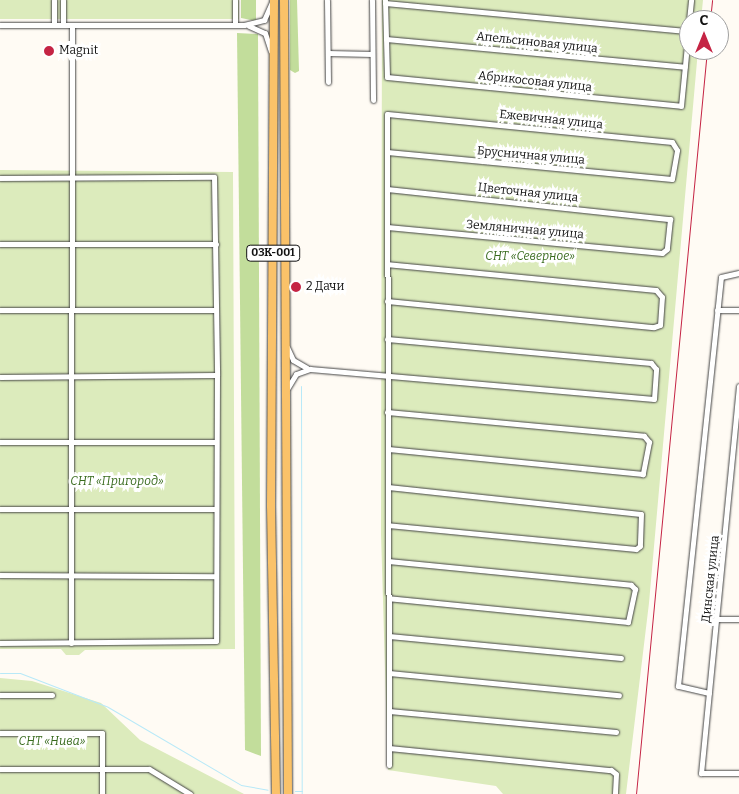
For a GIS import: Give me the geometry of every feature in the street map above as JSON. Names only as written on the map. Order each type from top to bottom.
[{"type":"main road","name":"03К-001","points":[[273,0],[271,506],[276,791]]},
{"type":"main road","name":"03К-001","points":[[284,0],[288,476],[288,794]]},
{"type":"main road","points":[[271,475],[279,484],[288,476]]},
{"type":"main road","points":[[271,506],[279,494],[287,506]]},
{"type":"street","points":[[54,0],[54,25]]},
{"type":"street","points":[[63,0],[63,25]]},
{"type":"street","points":[[235,0],[235,25]]},
{"type":"street","points":[[0,25],[244,25],[264,20],[273,0]]},
{"type":"street","points":[[327,0],[328,82]]},
{"type":"street","points":[[372,0],[373,100]]},
{"type":"street","points":[[386,38],[385,1],[679,30]]},
{"type":"street","points":[[71,643],[72,25]]},
{"type":"street","points":[[244,25],[265,33],[274,60]]},
{"type":"street","name":"Апельсиновая улица","points":[[386,38],[685,67]]},
{"type":"street","name":"Абрикосовая улица","points":[[386,38],[387,77],[681,106],[685,67]]},
{"type":"street","points":[[328,53],[372,54]]},
{"type":"street","points":[[685,67],[686,60]]},
{"type":"street","name":"Ежевичная улица","points":[[387,152],[387,114],[672,142],[677,150],[672,179]]},
{"type":"street","points":[[387,152],[389,765]]},
{"type":"street","name":"Брусничная улица","points":[[387,152],[672,179]]},
{"type":"street","points":[[0,178],[214,177],[217,375],[215,442],[216,641],[0,643]]},
{"type":"street","name":"Цветочная улица","points":[[387,189],[667,216],[667,249],[662,253]]},
{"type":"street","name":"Земляничная улица","points":[[387,227],[662,253]]},
{"type":"street","points":[[0,244],[216,244]]},
{"type":"street","points":[[387,301],[654,327],[660,324],[662,297],[656,290],[388,264]]},
{"type":"street","points":[[709,692],[678,686],[722,274],[739,273]]},
{"type":"street","points":[[0,310],[216,310]]},
{"type":"street","points":[[717,310],[739,310]]},
{"type":"street","points":[[287,390],[296,374],[310,369],[388,374],[647,400],[654,396],[656,368],[651,363],[387,339]]},
{"type":"street","points":[[286,346],[293,360],[310,369]]},
{"type":"street","points":[[0,377],[217,375]]},
{"type":"street","name":"Динская улица","points":[[739,386],[736,465],[716,619],[701,773],[739,773]]},
{"type":"street","points":[[388,412],[644,436],[649,442],[646,471],[635,473],[388,449]]},
{"type":"street","points":[[0,442],[215,442]]},
{"type":"street","points":[[388,487],[636,511],[642,514],[640,546],[636,549],[388,525]]},
{"type":"street","points":[[0,510],[216,509]]},
{"type":"street","points":[[388,561],[631,585],[632,620],[626,622],[389,598]]},
{"type":"street","points":[[0,575],[216,576]]},
{"type":"street","points":[[716,619],[739,619]]},
{"type":"street","points":[[389,636],[621,658]]},
{"type":"street","points":[[389,673],[619,695]]},
{"type":"street","points":[[0,696],[52,695]]},
{"type":"street","points":[[389,711],[616,732]]},
{"type":"street","points":[[0,733],[102,733],[102,794]]},
{"type":"street","points":[[389,748],[611,770],[616,774],[615,794]]},
{"type":"street","points":[[0,769],[149,769],[190,794]]},
{"type":"green space","points":[[0,0],[239,0],[239,19],[0,19]]},
{"type":"green space","points":[[241,0],[256,0],[256,21],[241,18]]},
{"type":"green space","points":[[290,0],[297,0],[299,71],[295,73],[290,70]]},
{"type":"green space","name":"СНТ «Северное»","points":[[382,0],[703,0],[702,10],[679,10],[679,60],[697,60],[649,603],[626,794],[503,794],[496,786],[388,770],[381,534]]},
{"type":"green space","points":[[237,33],[258,34],[261,756],[245,750]]},
{"type":"green space","name":"СНТ «Пригород»","points":[[0,170],[233,172],[235,649],[85,650],[79,655],[66,655],[61,649],[0,649]]},
{"type":"green space","name":"СНТ «Нива»","points":[[0,678],[32,681],[101,703],[140,740],[244,794],[0,794]]},
{"type":"waterway","points":[[301,386],[302,794]]},
{"type":"waterway","points":[[0,673],[20,673],[108,707],[241,785],[268,790]]},
{"type":"waterway","points":[[295,791],[302,791]]},
{"type":"railway","points":[[711,10],[712,0]]},
{"type":"railway","points":[[636,794],[706,60]]},
{"type":"place","name":"Magnit","points":[[49,51]]},
{"type":"place","name":"2 Дачи","points":[[296,287]]}]
